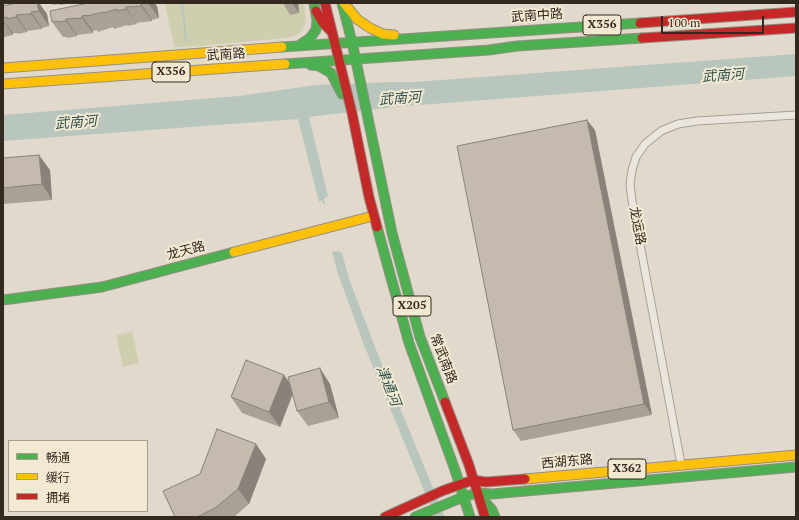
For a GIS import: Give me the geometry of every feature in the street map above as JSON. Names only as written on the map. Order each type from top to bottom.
[{"type":"main road","name":"X205","points":[[326,3],[339,60],[339,80]]},
{"type":"main road","name":"X205","points":[[345,5],[355,59],[361,78]]},
{"type":"main road","points":[[345,5],[370,28],[383,34],[411,38]]},
{"type":"main road","points":[[315,7],[323,23],[333,33]]},
{"type":"main road","points":[[298,46],[310,38],[316,30],[318,20],[315,7]]},
{"type":"main road","name":"武南中路","points":[[352,42],[794,9]]},
{"type":"main road","name":"X356","points":[[355,59],[489,50],[517,46],[796,28]]},
{"type":"main road","name":"武南路","points":[[3,68],[352,42]]},
{"type":"main road","points":[[361,78],[367,68],[375,61],[387,57]]},
{"type":"main road","name":"武南路","points":[[3,84],[355,59]]},
{"type":"main road","points":[[291,64],[320,66],[339,80]]},
{"type":"main road","name":"常武南路","points":[[361,78],[392,233],[420,337],[464,451],[485,517]]},
{"type":"main road","name":"常武南路","points":[[339,80],[352,113],[373,216],[409,343],[459,484]]},
{"type":"main road","name":"龙天路","points":[[3,300],[102,287],[373,216]]},
{"type":"main road","name":"西湖东路","points":[[459,484],[474,480],[486,482],[796,455]]},
{"type":"main road","name":"西湖东路","points":[[477,493],[492,494],[796,467]]},
{"type":"main road","name":"X205","points":[[459,484],[463,497]]},
{"type":"main road","name":"X362","points":[[385,517],[459,484]]},
{"type":"main road","points":[[477,493],[492,510],[495,517]]},
{"type":"main road","name":"X362","points":[[415,517],[447,503],[477,493]]},
{"type":"main road","points":[[463,497],[470,517]]},
{"type":"street","name":"龙运路","points":[[681,464],[632,201],[630,184],[636,157],[645,144],[662,131],[678,124],[697,121],[796,115]]},
{"type":"green space","points":[[165,3],[304,3],[306,21],[303,29],[297,35],[287,38],[174,47]]},
{"type":"green space","points":[[132,332],[139,363],[123,367],[116,335]]},
{"type":"water","name":"武南河","points":[[796,54],[796,76],[394,107],[309,117],[328,196],[319,202],[298,119],[3,141],[3,115],[239,96],[316,85],[414,82]]},
{"type":"water","points":[[338,251],[342,253],[349,279],[377,352],[445,517],[435,517],[364,345],[338,274],[332,252]]},
{"type":"building","points":[[17,3],[37,3],[39,11],[31,12],[31,14],[16,15],[16,17],[7,19],[7,17],[3,18],[3,6]]},
{"type":"building","points":[[88,3],[148,3],[141,4],[141,6],[126,7],[126,9],[117,11],[117,9],[82,16],[82,18],[52,22],[50,11]]},
{"type":"building","points":[[587,120],[644,404],[513,430],[457,146]]},
{"type":"building","points":[[39,155],[42,184],[3,188],[3,158]]},
{"type":"building","points":[[246,360],[284,375],[269,412],[231,397]]},
{"type":"building","points":[[320,368],[329,402],[297,411],[288,377]]},
{"type":"building","points":[[217,429],[256,444],[238,489],[215,508],[197,517],[175,517],[163,491],[200,474]]},
{"type":"waterway","points":[[182,3],[186,41]]},
{"type":"waterway","name":"津通河","points":[[322,198],[324,203]]},
{"type":"traffic: fast","points":[[298,46],[310,38],[316,30],[317,20],[314,3]]},
{"type":"traffic: fast","points":[[342,3],[352,42],[392,233],[420,337],[445,402]]},
{"type":"traffic: fast","points":[[282,47],[640,23]]},
{"type":"traffic: fast","points":[[285,64],[642,38]]},
{"type":"traffic: fast","points":[[311,65],[319,66],[331,73],[342,94]]},
{"type":"traffic: fast","points":[[377,227],[409,343],[455,470],[470,517]]},
{"type":"traffic: fast","points":[[3,300],[102,287],[234,252]]},
{"type":"traffic: fast","points":[[415,517],[463,497],[477,493],[492,494],[796,467]]},
{"type":"traffic: fast","points":[[477,493],[492,510],[495,517]]},
{"type":"traffic: slow","points":[[344,3],[357,19],[370,28],[383,34],[394,35]]},
{"type":"traffic: slow","points":[[3,68],[282,47]]},
{"type":"traffic: slow","points":[[3,84],[285,64]]},
{"type":"traffic: slow","points":[[234,252],[373,216]]},
{"type":"traffic: slow","points":[[525,479],[796,455]]},
{"type":"traffic: jam","points":[[325,3],[352,113],[369,197],[377,227]]},
{"type":"traffic: jam","points":[[316,11],[323,23],[331,31]]},
{"type":"traffic: jam","points":[[640,23],[796,12]]},
{"type":"traffic: jam","points":[[642,38],[796,28]]},
{"type":"traffic: jam","points":[[445,402],[469,465],[485,517]]},
{"type":"traffic: jam","points":[[385,517],[442,491],[473,480],[486,482],[525,479]]}]
